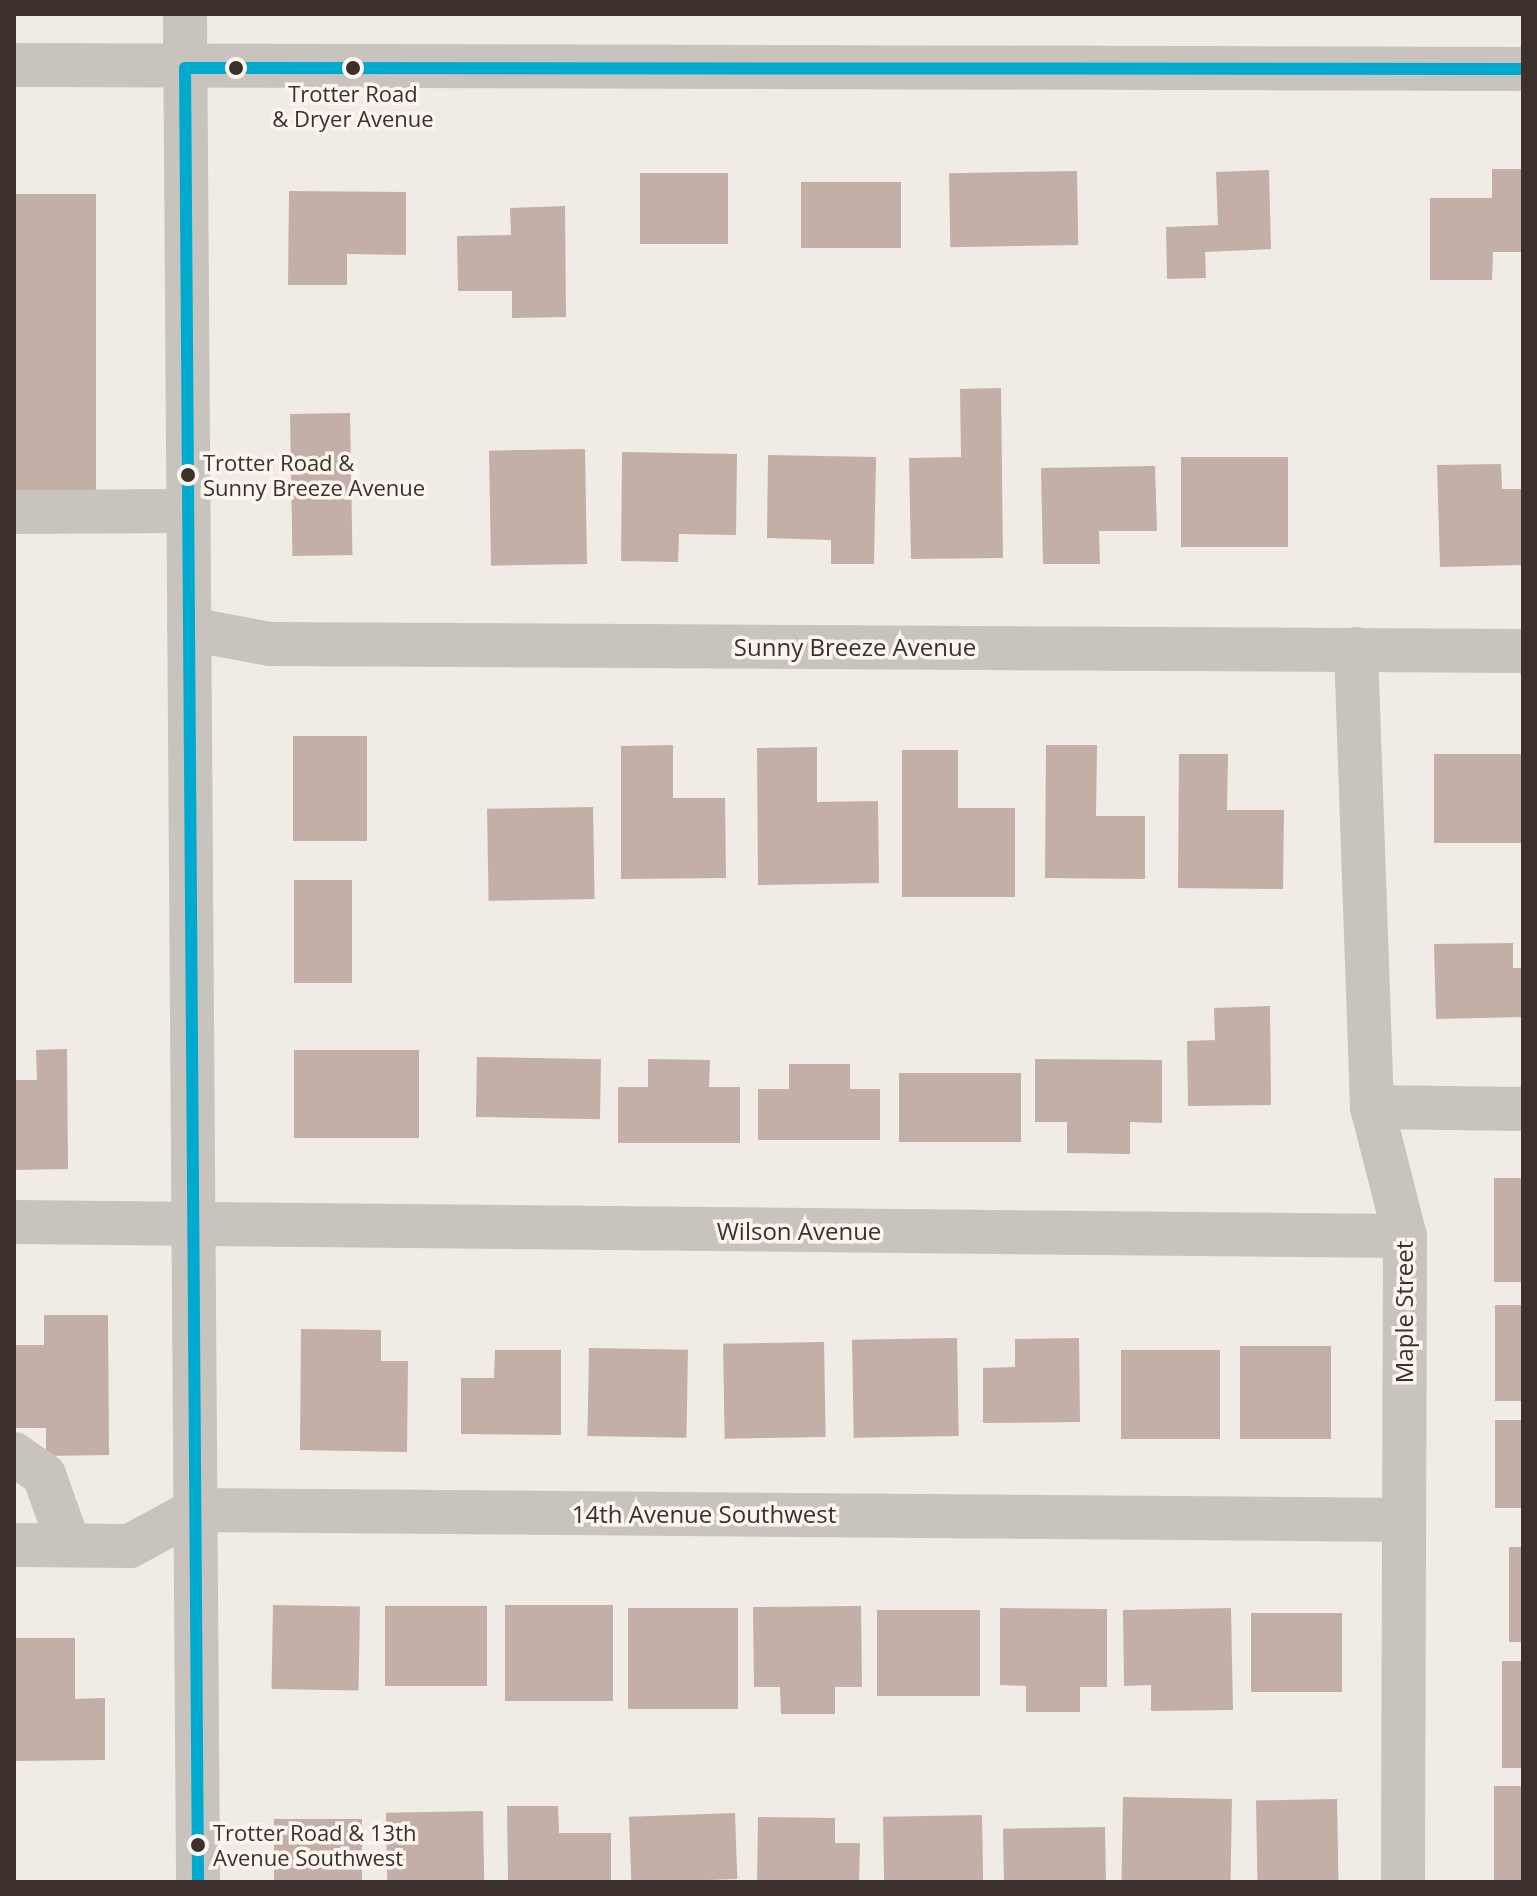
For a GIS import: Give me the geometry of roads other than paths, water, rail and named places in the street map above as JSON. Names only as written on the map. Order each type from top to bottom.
[{"type":"street","points":[[185,14],[198,1882]]},
{"type":"street","points":[[14,65],[185,68],[1523,69]]},
{"type":"street","points":[[14,512],[188,511]]},
{"type":"street","name":"Sunny Breeze Avenue","points":[[189,629],[270,644],[1523,651]]},
{"type":"street","name":"Maple Street","points":[[1356,649],[1372,1107],[1405,1236],[1403,1882]]},
{"type":"street","points":[[1372,1107],[1523,1109]]},
{"type":"street","name":"Wilson Avenue","points":[[14,1222],[1405,1236]]},
{"type":"street","points":[[14,1454],[44,1475],[69,1545]]},
{"type":"street","name":"14th Avenue Southwest","points":[[14,1545],[130,1546],[196,1510],[1403,1520]]},
{"type":"place","name":"Trotter Road & Dryer Avenue","points":[[353,68]]},
{"type":"place","name":"Trotter Road & Sunny Breeze Avenue","points":[[188,475]]},
{"type":"place","name":"Trotter Road & 13th Avenue Southwest","points":[[198,1845]]}]
